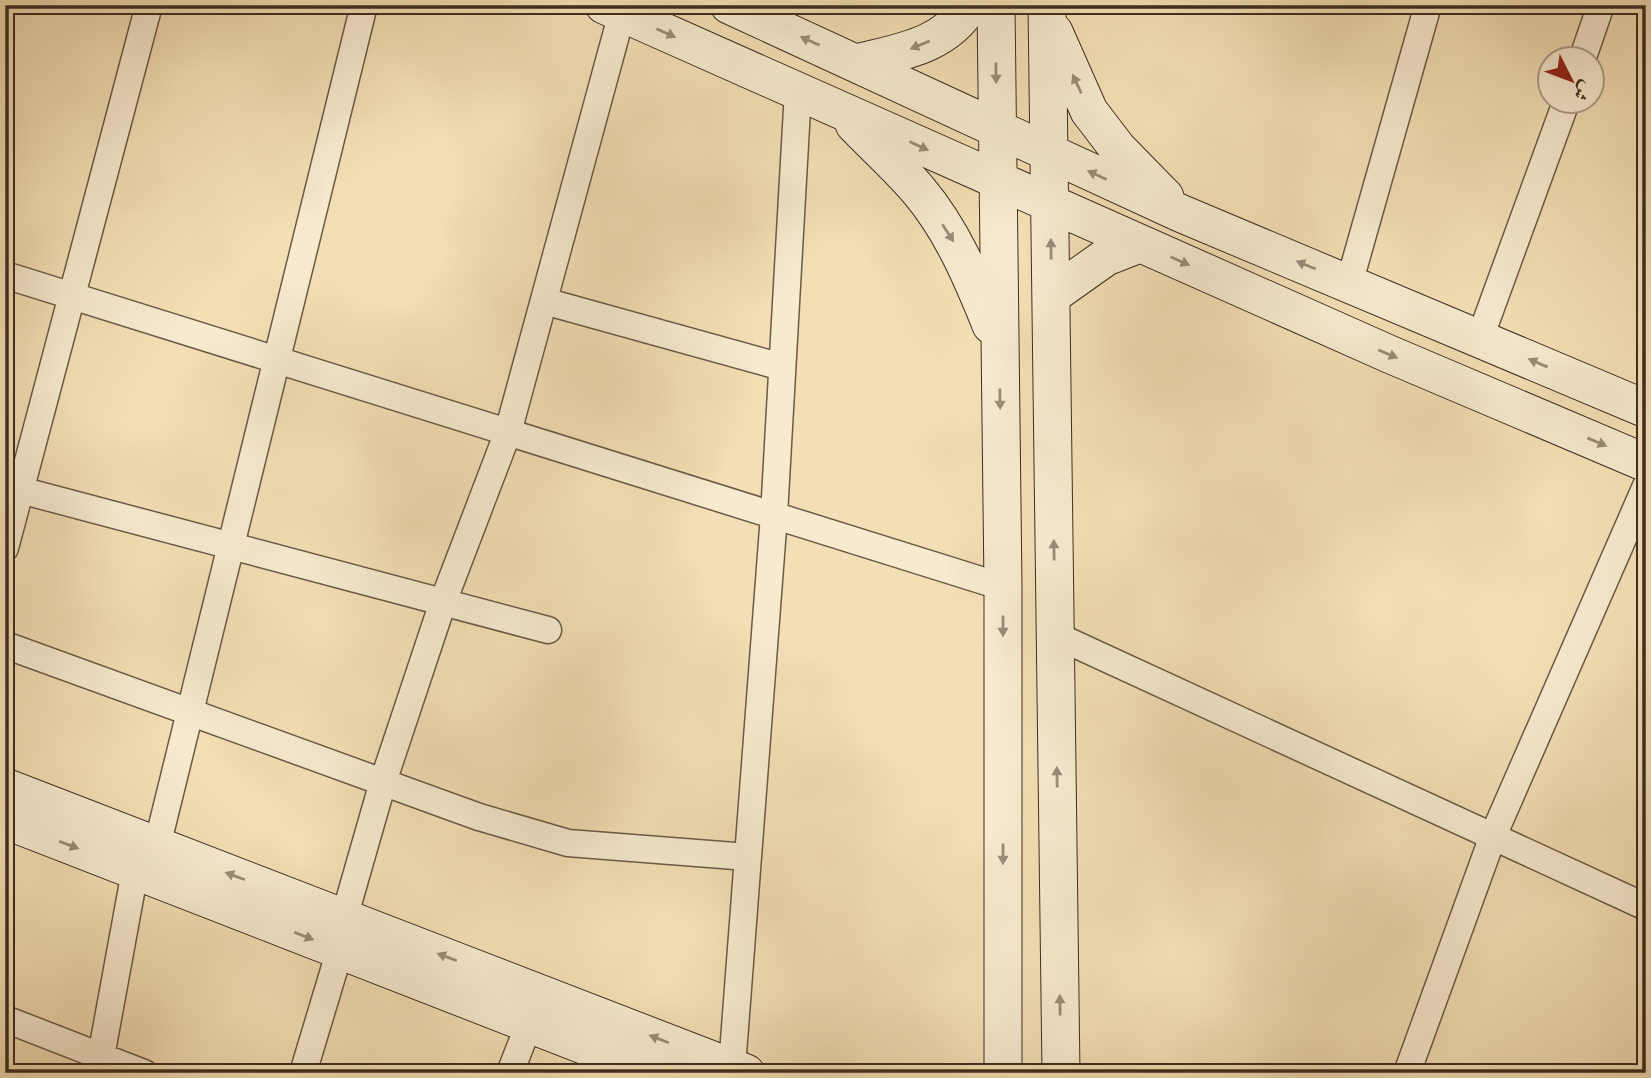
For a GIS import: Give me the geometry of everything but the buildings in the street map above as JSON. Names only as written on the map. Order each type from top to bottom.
[{"type":"main road","points":[[729,5],[1180,213],[1646,409]]},
{"type":"main road","points":[[857,63],[915,48],[942,35],[961,21],[970,5]]},
{"type":"main road","points":[[996,5],[1003,587],[1003,1073]]},
{"type":"main road","points":[[613,9],[1389,354],[1646,463]]},
{"type":"main road","points":[[1047,10],[1089,111],[1118,149],[1180,213]]},
{"type":"main road","points":[[1047,10],[1061,1073]]},
{"type":"main road","points":[[838,108],[919,191],[952,237],[973,280],[1000,348]]},
{"type":"main road","points":[[1051,296],[1107,257],[1139,244]]},
{"type":"main road","points":[[5,787],[146,858],[342,934],[739,1070]]},
{"type":"main road","points":[[5,820],[146,858]]},
{"type":"main road","points":[[342,934],[529,1024],[655,1073]]},
{"type":"street","points":[[5,548],[13,488],[72,296],[149,5]]},
{"type":"street","points":[[100,1065],[146,858],[190,713],[364,5]]},
{"type":"street","points":[[1349,284],[1428,5]]},
{"type":"street","points":[[1587,46],[1601,5]]},
{"type":"street","points":[[303,1073],[383,782],[443,602],[508,432],[544,301],[613,9]]},
{"type":"street","points":[[739,1070],[748,857],[774,515],[798,91]]},
{"type":"street","points":[[1480,338],[1561,116]]},
{"type":"street","points":[[5,275],[1003,587]]},
{"type":"street","points":[[544,301],[782,367]]},
{"type":"street","points":[[1407,1073],[1493,836],[1646,486]]},
{"type":"street","points":[[13,488],[548,630]]},
{"type":"street","points":[[1055,635],[1646,907]]},
{"type":"street","points":[[5,645],[479,817],[568,843],[748,857]]},
{"type":"street","points":[[5,1019],[100,1065],[144,1073]]},
{"type":"street","points":[[510,1073],[529,1024]]}]
